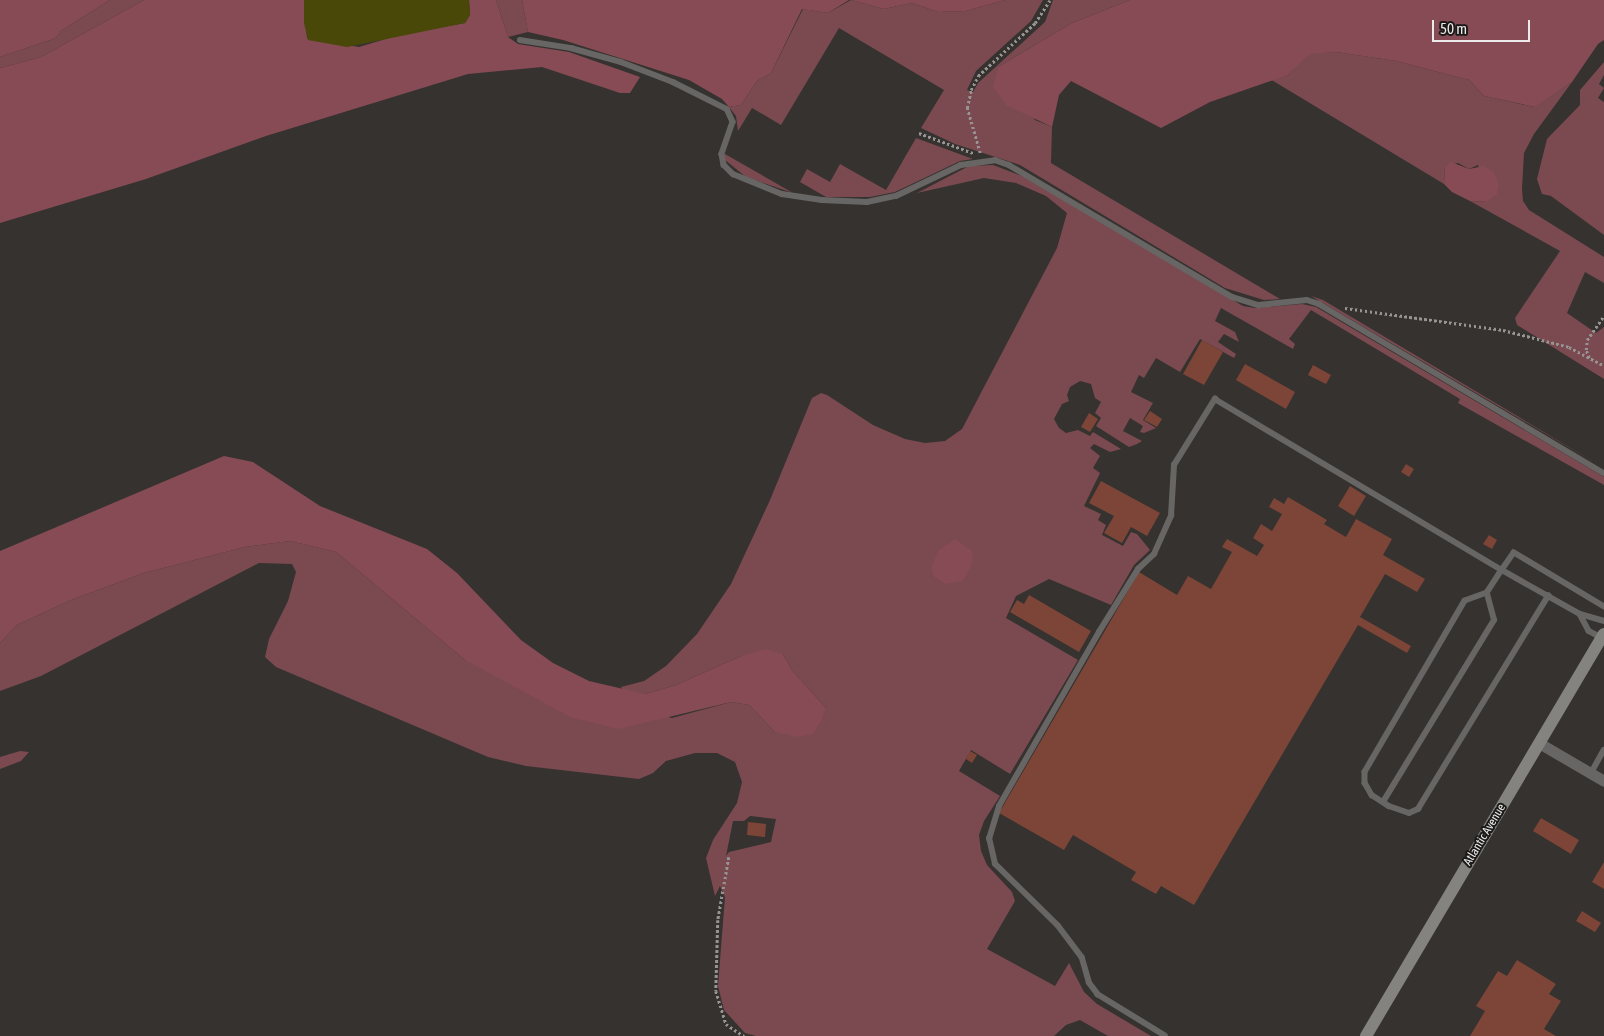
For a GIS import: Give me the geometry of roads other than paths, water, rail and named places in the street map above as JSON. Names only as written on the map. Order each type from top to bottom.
[{"type":"main road","name":"Atlantic Avenue","points":[[1366,1036],[1603,636]]},
{"type":"street","points":[[1539,743],[1604,781]]},
{"type":"lane","points":[[520,40],[571,48],[620,62],[673,82],[727,109],[733,122],[722,154],[724,165],[733,174],[782,194],[822,200],[867,202],[896,196],[961,165],[996,160],[1022,170],[1232,297],[1259,305],[1306,300],[1319,304],[1604,473]]},
{"type":"lane","points":[[1166,1036],[1098,995],[1084,972],[1082,958],[1058,926],[995,864],[989,839],[999,806],[1099,632],[1138,569],[1154,554],[1171,516],[1174,465],[1215,399],[1502,570],[1580,614],[1604,621]]},
{"type":"lane","points":[[1548,596],[1418,809],[1409,813],[1372,795],[1365,783],[1364,772],[1374,752],[1465,601],[1487,593],[1514,553],[1604,607]]},
{"type":"lane","points":[[1383,802],[1494,620],[1487,593]]},
{"type":"lane","points":[[1580,614],[1589,631],[1603,636]]},
{"type":"lane","points":[[1591,773],[1604,750]]}]
